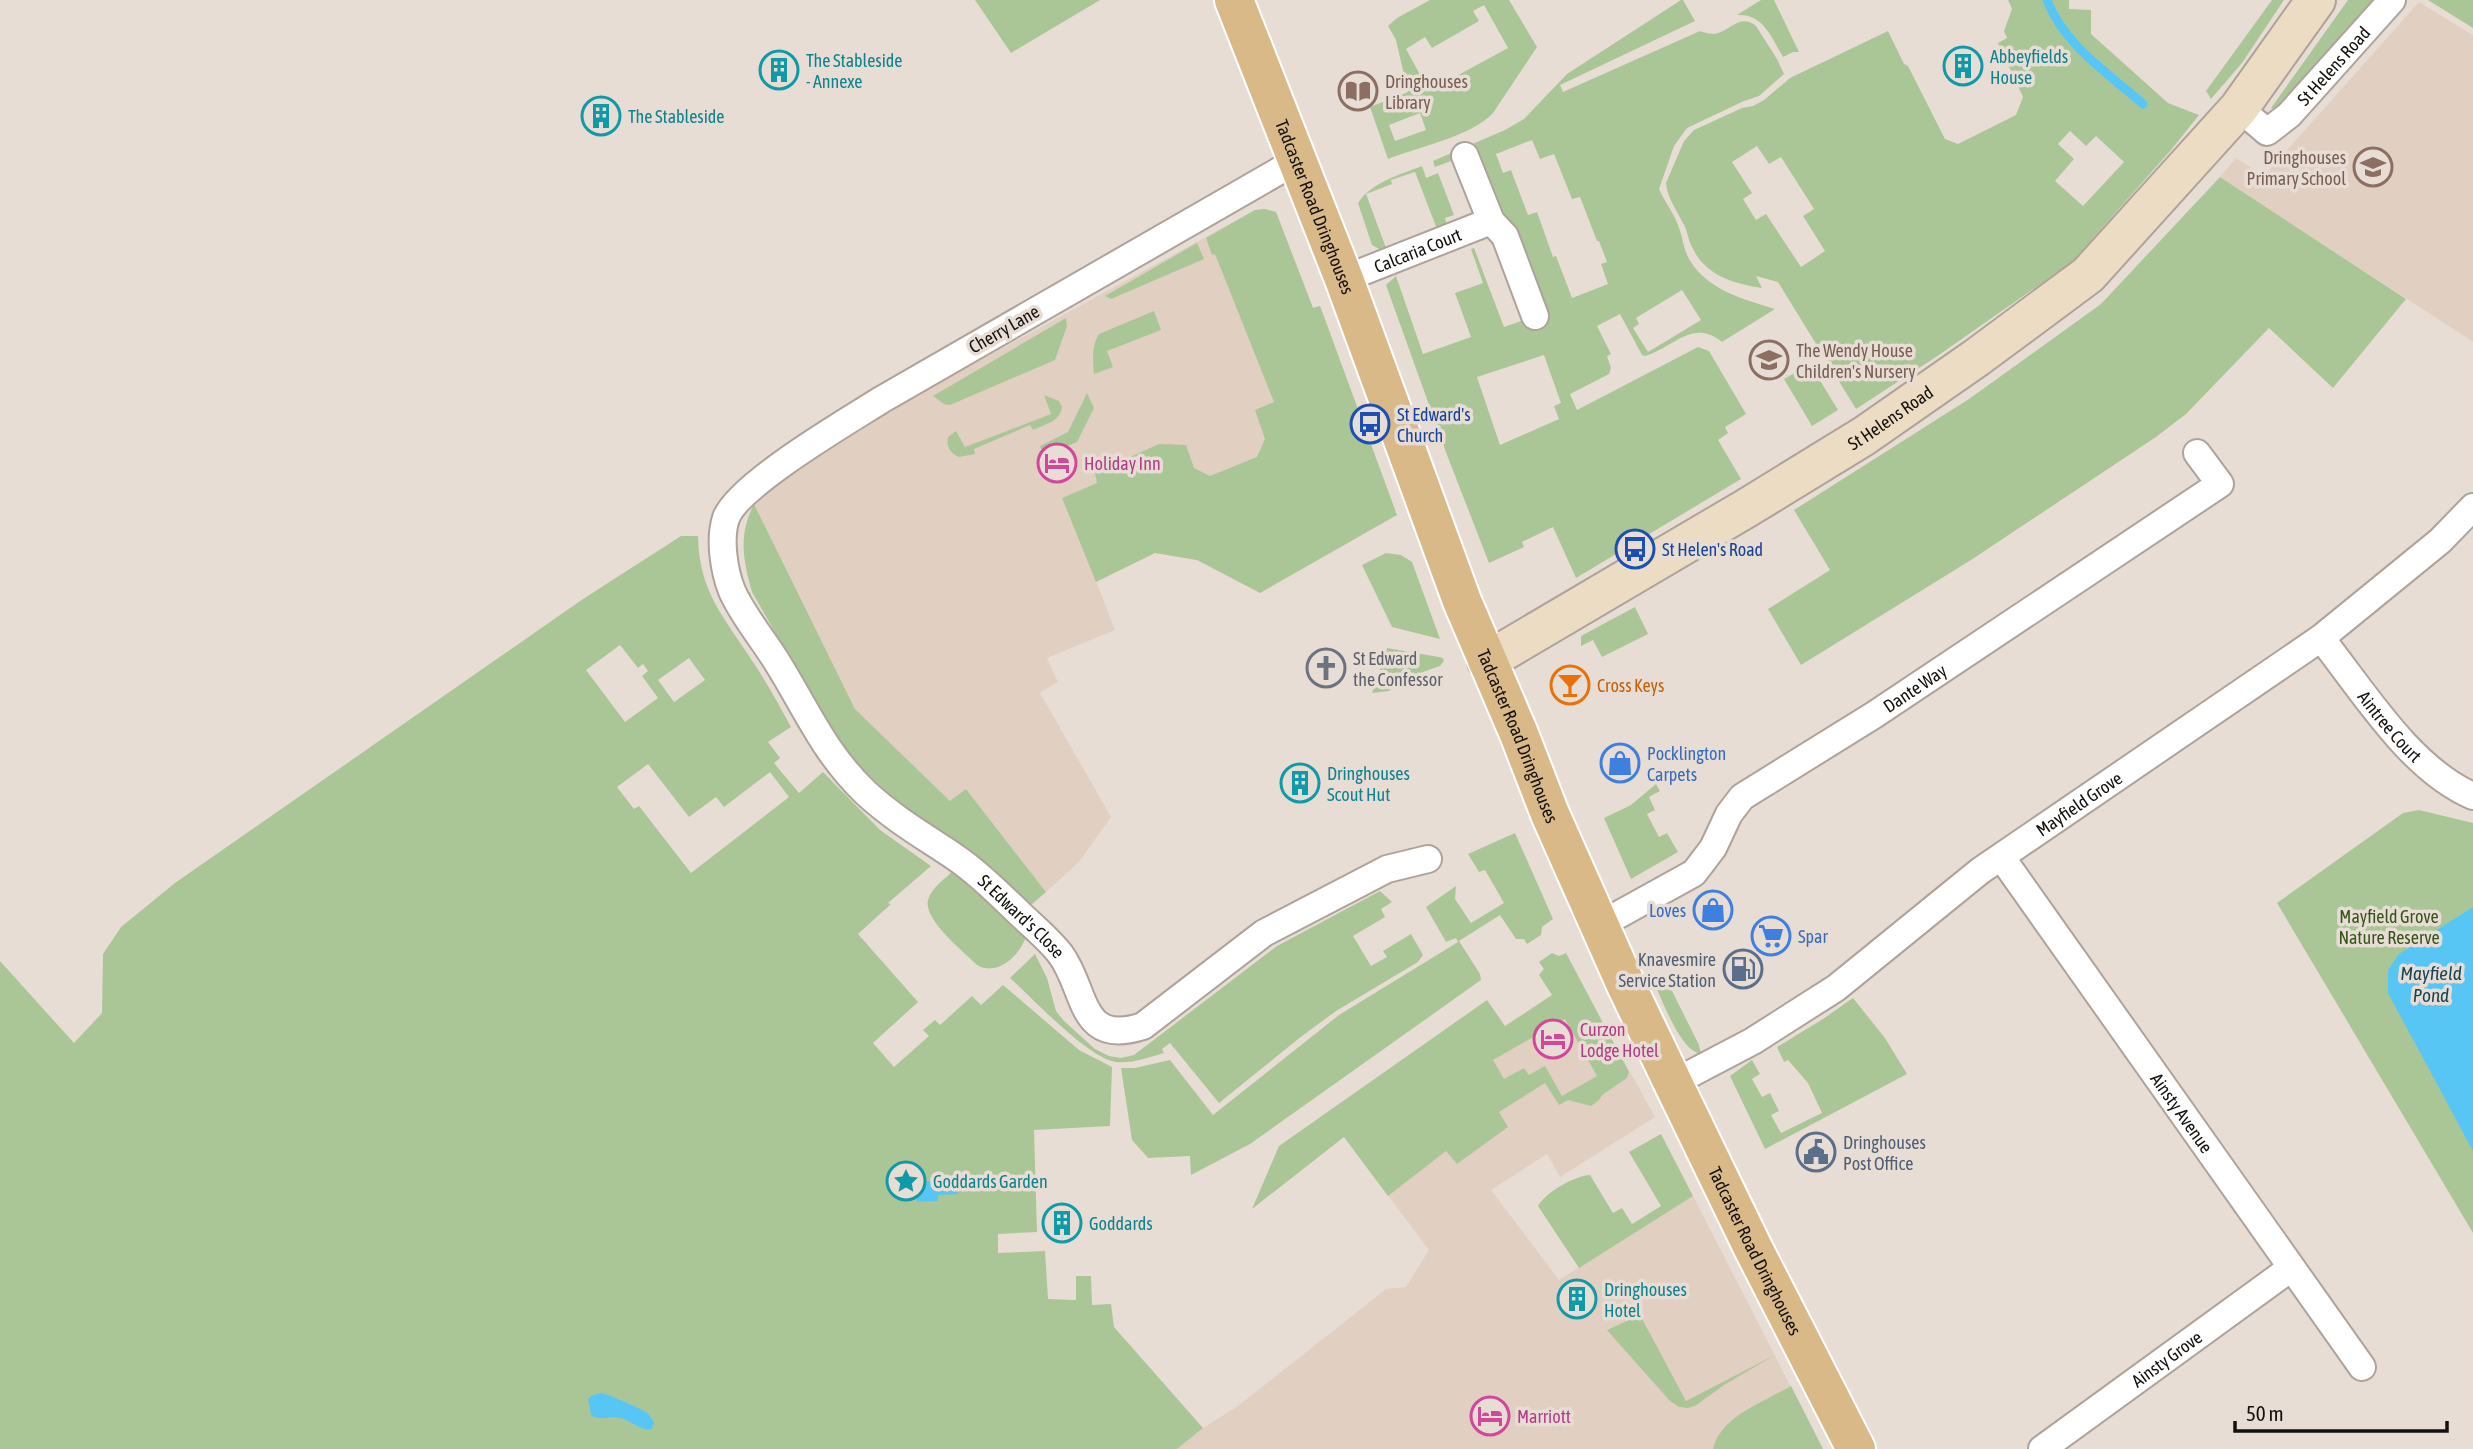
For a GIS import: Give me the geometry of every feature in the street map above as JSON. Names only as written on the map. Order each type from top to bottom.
[{"type":"main road","name":"Tadcaster Road Dringhouses","points":[[1234,0],[1344,279],[1429,513],[1487,661],[1600,925],[1753,1248],[1856,1449]]},
{"type":"street","name":"St Helens Road","points":[[1487,661],[1864,436],[1996,344],[2088,275],[2239,108],[2316,0]]},
{"type":"street","name":"St Helens Road","points":[[2239,108],[2267,132],[2289,116],[2392,0]]},
{"type":"street","points":[[1465,156],[1491,221],[1505,236],[1535,316]]},
{"type":"street","name":"Cherry Lane","points":[[726,519],[734,505],[748,491],[816,441],[881,400],[1298,160]]},
{"type":"street","name":"Calcaria Court","points":[[1344,279],[1491,221]]},
{"type":"street","name":"Dante Way","points":[[1600,925],[1694,873],[1713,848],[1729,814],[1742,797],[1874,715],[2220,484],[2197,453]]},
{"type":"street","name":"Mayfield Grove","points":[[1673,1083],[1753,1041],[1836,988],[1980,871],[2321,638],[2440,541],[2473,507]]},
{"type":"street","name":"St Edward's Close","points":[[726,519],[723,546],[732,592],[779,665],[835,761],[890,814],[974,871],[1042,936],[1060,954],[1073,975],[1082,1004],[1095,1022],[1108,1031],[1124,1032],[1143,1026],[1264,933],[1387,869],[1428,859]]},
{"type":"street","name":"Aintree Court","points":[[2321,638],[2414,756],[2437,776],[2473,796]]},
{"type":"street","name":"Ainsty Avenue","points":[[2002,858],[2362,1367]]},
{"type":"street","name":"Ainsty Grove","points":[[2042,1449],[2291,1268]]},
{"type":"shaded area","name":"Dringhouses Primary School","points":[[2419,2],[2473,35],[2473,342],[2220,177],[2236,158],[2264,176]]},
{"type":"shaded area","points":[[1255,210],[1276,212],[1313,308],[1320,306],[1375,455],[1197,560],[1155,553],[1096,581],[1115,630],[1047,658],[1058,682],[1040,693],[1111,817],[1079,862],[1046,892],[966,789],[951,802],[855,709],[754,504],[820,452],[860,426]]},
{"type":"shaded area","points":[[1578,978],[1655,1117],[1560,1177],[1547,1154],[1491,1190],[1559,1280],[1693,1196],[1823,1449],[1177,1449],[1203,1428],[1238,1406],[1386,1289],[1406,1287],[1429,1250],[1344,1137]]},
{"type":"green space","points":[[975,0],[1100,0],[1011,53]]},
{"type":"green space","points":[[1430,0],[1509,0],[1537,47],[1493,113],[1484,121],[1458,134],[1388,159],[1370,107],[1408,92],[1396,40],[1388,26]],"holes":[[[1484,5],[1508,48],[1429,91],[1406,49],[1425,37],[1432,48],[1479,21],[1473,11]],[[1420,113],[1426,130],[1395,141],[1389,125]]]},
{"type":"green space","points":[[1683,0],[1695,21],[1560,85],[1563,92],[1700,31],[1716,34],[1746,21],[1756,26],[1784,74],[1759,96],[1687,128],[1674,146],[1659,189],[1677,223],[1687,255],[1697,270],[1727,292],[1775,309],[1722,342],[1711,335],[1692,334],[1645,356],[1620,314],[1597,326],[1611,354],[1607,356],[1611,368],[1609,374],[1570,394],[1577,410],[1698,347],[1709,351],[1746,414],[1725,427],[1728,433],[1718,440],[1741,479],[1576,578],[1553,527],[1522,542],[1524,547],[1489,563],[1386,285],[1396,276],[1423,354],[1471,337],[1455,293],[1483,283],[1471,249],[1474,248],[1504,327],[1546,312],[1530,263],[1499,215],[1478,151],[1435,167],[1433,161],[1524,119],[1567,74]],"holes":[[[1532,140],[1540,159],[1554,154],[1572,199],[1580,197],[1607,262],[1601,264],[1608,284],[1572,298],[1556,256],[1553,257],[1537,212],[1528,215],[1511,170],[1503,173],[1496,154]],[[1682,290],[1701,320],[1648,352],[1633,328],[1639,324],[1636,318]],[[1544,355],[1561,403],[1554,406],[1559,419],[1500,445],[1477,377]]]},
{"type":"green space","points":[[1761,0],[1774,0],[1799,52],[1783,57],[1760,22],[1746,15],[1737,15]]},
{"type":"green space","points":[[2008,0],[2069,0],[2069,9],[2091,10],[2091,34],[2168,103],[2199,115],[2072,262],[1856,409],[1778,282],[1756,276],[1762,288],[1742,284],[1722,277],[1705,266],[1691,246],[1685,226],[1670,199],[1666,183],[1684,141],[1694,130],[1742,108],[1753,106],[1790,78],[1888,31],[1945,139],[1958,144],[2016,115],[2023,97],[1998,43],[2007,38],[2004,31],[2012,9]],"holes":[[[2070,131],[2086,146],[2096,136],[2124,162],[2083,206],[2055,181],[2074,159],[2058,144]],[[1757,146],[1769,164],[1781,157],[1814,209],[1803,216],[1825,251],[1801,267],[1766,214],[1756,220],[1743,199],[1752,193],[1732,162]]]},
{"type":"green space","points":[[2272,0],[2284,0],[2242,63],[2211,99],[2206,91]]},
{"type":"green space","points":[[2348,0],[2380,0],[2332,46],[2278,109],[2271,108]]},
{"type":"green space","points":[[2428,0],[2473,0],[2473,28]]},
{"type":"green space","points":[[1422,166],[1426,178],[1438,173],[1454,215],[1445,218],[1447,225],[1437,229],[1415,172],[1391,180],[1392,184],[1367,194],[1395,176]]},
{"type":"green space","points":[[2220,177],[2406,299],[2333,388],[2269,328],[2186,414],[2156,437],[1971,560],[1801,665],[1768,609],[1830,570],[1794,510],[1969,399],[2101,304]]},
{"type":"green space","points":[[1366,194],[1386,248],[1379,249],[1372,245],[1358,203]]},
{"type":"green space","points":[[1255,210],[1276,212],[1313,308],[1320,306],[1397,515],[1260,593],[1197,560],[1155,553],[1096,582],[1062,498],[1097,483],[1095,473],[1159,444],[1186,445],[1194,468],[1210,476],[1257,457],[1265,439],[1255,410],[1274,402],[1215,254],[1212,255],[1206,238]]},
{"type":"green space","points":[[1197,243],[1204,259],[1111,299],[1105,296]]},
{"type":"green space","points":[[1154,311],[1161,330],[1107,351],[1113,367],[1094,374],[1094,349],[1099,334]]},
{"type":"green space","points":[[1066,318],[1067,326],[1055,360],[950,405],[933,396]]},
{"type":"green space","points":[[1810,364],[1838,410],[1812,426],[1784,379]]},
{"type":"green space","points":[[1087,393],[1094,408],[1077,442],[1044,456],[1040,446],[1068,432]]},
{"type":"green space","points":[[1044,395],[1059,401],[1062,407],[1061,412],[1051,422],[1033,430],[1030,425],[974,449],[975,454],[959,457],[949,449],[948,437],[956,431],[965,447],[1051,414]]},
{"type":"green space","points":[[754,504],[855,709],[950,801],[966,789],[1046,892],[1031,905],[1003,878],[889,795],[842,749],[752,592],[746,569],[744,537]]},
{"type":"green space","points":[[681,536],[698,536],[699,556],[708,589],[791,727],[768,742],[780,758],[774,763],[799,793],[823,772],[880,830],[931,866],[888,903],[891,904],[858,934],[918,1002],[873,1043],[894,1067],[929,1036],[923,1030],[935,1020],[940,1025],[972,996],[981,1005],[1003,985],[1079,1050],[1112,1067],[1110,1126],[1034,1130],[1037,1232],[998,1234],[998,1253],[1045,1251],[1048,1299],[1076,1300],[1076,1276],[1091,1276],[1092,1305],[1111,1304],[1114,1327],[1203,1428],[1177,1449],[0,1449],[0,961],[74,1043],[102,1013],[103,954],[121,927],[175,883],[583,599]],"holes":[[[620,645],[638,668],[643,664],[648,671],[642,676],[658,698],[625,722],[586,670]],[[689,658],[705,680],[674,702],[658,680]],[[648,764],[689,817],[716,797],[724,807],[770,772],[789,797],[691,873],[639,806],[634,809],[617,787]]]},
{"type":"green space","points":[[1386,553],[1401,555],[1412,562],[1440,639],[1392,627],[1362,565]]},
{"type":"green space","points":[[1635,607],[1648,634],[1602,657],[1593,640],[1581,646],[1581,636]]},
{"type":"green space","points":[[1387,648],[1439,657],[1444,661],[1440,666],[1406,678],[1389,691],[1372,693]]},
{"type":"green space","points":[[1656,784],[1660,791],[1649,797],[1655,810],[1647,814],[1659,837],[1667,833],[1678,852],[1631,879],[1604,818],[1631,805]]},
{"type":"green space","name":"Mayfield Grove Nature Reserve","points":[[2419,810],[2473,823],[2473,1233],[2277,903],[2403,813]]},
{"type":"green space","points":[[1515,833],[1553,919],[1542,927],[1541,935],[1527,944],[1524,939],[1516,939],[1500,915],[1459,941],[1481,980],[1250,1144],[1191,1175],[1190,1156],[1148,1158],[1132,1140],[1121,1068],[1135,1068],[1170,1060],[1213,1115],[1339,1015],[1458,942],[1456,938],[1446,942],[1426,907],[1456,886],[1455,899],[1471,923],[1504,903],[1485,870],[1479,872],[1468,854]]},
{"type":"green space","points":[[954,870],[1027,933],[1021,948],[1001,966],[985,968],[977,965],[946,935],[928,908],[928,900],[935,887]]},
{"type":"green space","points":[[1380,891],[1392,902],[1381,909],[1385,917],[1353,936],[1371,966],[1387,957],[1383,951],[1411,934],[1423,955],[1418,962],[1336,1011],[1219,1103],[1170,1043],[1162,1049],[1164,1053],[1140,1060],[1116,1062],[1104,1058],[1076,1039],[1010,978],[1035,954],[1047,978],[1056,1011],[1064,1021],[1095,1049],[1109,1056],[1121,1058],[1134,1055],[1277,946]]},
{"type":"green space","points":[[1552,953],[1559,956],[1566,953],[1629,1072],[1627,1078],[1591,1106],[1568,1100],[1559,1105],[1545,1083],[1499,1112],[1508,1127],[1457,1164],[1446,1151],[1388,1196],[1344,1137],[1252,1209],[1279,1146],[1487,1000],[1505,1026],[1552,995],[1539,975],[1544,969],[1539,962]],"holes":[[[1565,1019],[1597,1076],[1562,1096],[1545,1066],[1529,1075],[1524,1068],[1504,1079],[1493,1060]]]},
{"type":"green space","points":[[1665,977],[1701,1054],[1687,1045],[1668,1014],[1655,985],[1656,981]]},
{"type":"green space","points":[[1853,998],[1885,1038],[1907,1074],[1765,1149],[1730,1076],[1752,1060],[1760,1074],[1752,1079],[1762,1097],[1770,1093],[1779,1111],[1771,1115],[1781,1133],[1822,1113],[1808,1083],[1788,1060],[1784,1062],[1777,1047]]},
{"type":"green space","points":[[1661,1134],[1693,1196],[1579,1268],[1538,1206],[1561,1186],[1576,1178],[1590,1175],[1613,1213],[1622,1208],[1632,1224],[1661,1206],[1629,1152]]},
{"type":"green space","points":[[1640,1315],[1686,1401],[1775,1355],[1724,1385],[1695,1406],[1679,1407],[1670,1401],[1607,1330]]},
{"type":"green space","points":[[1791,1386],[1823,1449],[1713,1449],[1725,1427],[1734,1419]]},
{"type":"water","name":"Mayfield Pond","points":[[2473,907],[2473,1151],[2388,993],[2388,970],[2399,954]]},
{"type":"water","points":[[936,1181],[937,1188],[958,1186],[958,1194],[938,1195],[938,1201],[917,1202],[916,1196],[896,1197],[895,1189],[916,1188],[917,1182]]},
{"type":"water","points":[[601,1393],[646,1412],[654,1422],[652,1429],[644,1429],[620,1418],[598,1418],[591,1415],[588,1399]]},
{"type":"waterway","points":[[2047,0],[2064,31],[2076,45],[2143,104]]},
{"type":"place","name":"Abbeyfields House","points":[[1963,66]]},
{"type":"place","name":"The Stableside - Annexe","points":[[779,70]]},
{"type":"place","name":"Dringhouses Library","points":[[1358,91]]},
{"type":"place","name":"The Stableside","points":[[601,116]]},
{"type":"place","name":"Dringhouses Primary School","points":[[2373,167]]},
{"type":"place","name":"The Wendy House Children's Nursery","points":[[1769,360]]},
{"type":"place","name":"St Edward's Church","points":[[1370,424]]},
{"type":"place","name":"Holiday Inn","points":[[1057,463]]},
{"type":"place","name":"St Helen's Road","points":[[1635,549]]},
{"type":"place","name":"St Edward the Confessor","points":[[1326,668]]},
{"type":"place","name":"Cross Keys","points":[[1570,685]]},
{"type":"place","name":"Pocklington Carpets","points":[[1620,763]]},
{"type":"place","name":"Dringhouses Scout Hut","points":[[1300,783]]},
{"type":"place","name":"Loves","points":[[1713,910]]},
{"type":"place","name":"Spar","points":[[1771,936]]},
{"type":"place","name":"Knavesmire Service Station","points":[[1743,969]]},
{"type":"place","name":"Curzon Lodge Hotel","points":[[1553,1039]]},
{"type":"place","name":"Dringhouses Post Office","points":[[1816,1152]]},
{"type":"place","name":"Goddards Garden","points":[[906,1181]]},
{"type":"place","name":"Goddards","points":[[1062,1223]]},
{"type":"place","name":"Dringhouses Hotel","points":[[1577,1299]]},
{"type":"place","name":"Marriott","points":[[1490,1416]]}]
